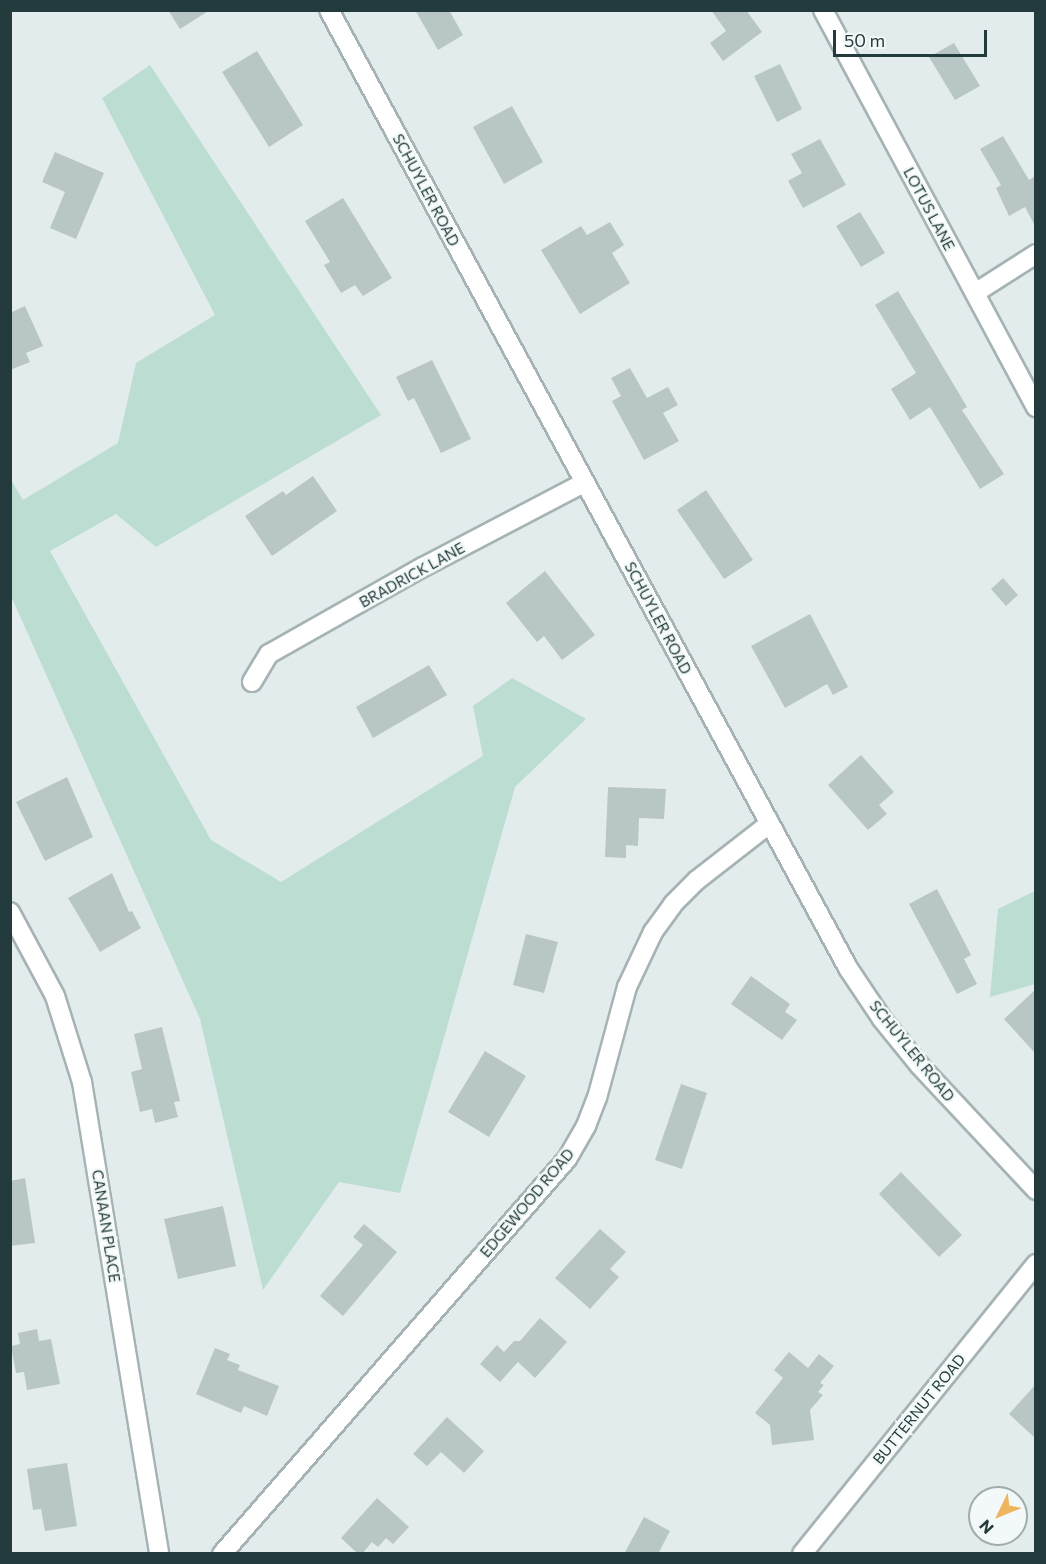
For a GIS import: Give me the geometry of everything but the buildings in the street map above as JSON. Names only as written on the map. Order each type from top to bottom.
[{"type":"street","name":"SCHUYLER ROAD","points":[[329,10],[848,968],[882,1019],[920,1066],[1035,1190]]},
{"type":"street","name":"LOTUS LANE","points":[[823,10],[1035,407]]},
{"type":"street","points":[[975,293],[1035,254]]},
{"type":"street","name":"BRADRICK LANE","points":[[252,682],[269,654],[423,567],[584,483]]},
{"type":"street","name":"EDGEWOOD ROAD","points":[[222,1554],[567,1159],[586,1126],[597,1098],[627,987],[653,932],[673,904],[697,879],[770,824]]},
{"type":"street","name":"CANAAN PLACE","points":[[10,912],[55,996],[82,1082],[159,1554]]},
{"type":"street","name":"BUTTERNUT ROAD","points":[[802,1554],[1035,1264]]},
{"type":"green space","points":[[150,65],[381,415],[156,547],[116,514],[50,551],[211,840],[281,882],[483,756],[473,706],[512,678],[586,719],[515,787],[400,1193],[339,1182],[263,1290],[200,1019],[11,596],[11,480],[23,500],[118,443],[136,363],[215,315],[102,98]]},
{"type":"green space","points":[[1035,891],[1035,984],[990,997],[998,909]]}]
